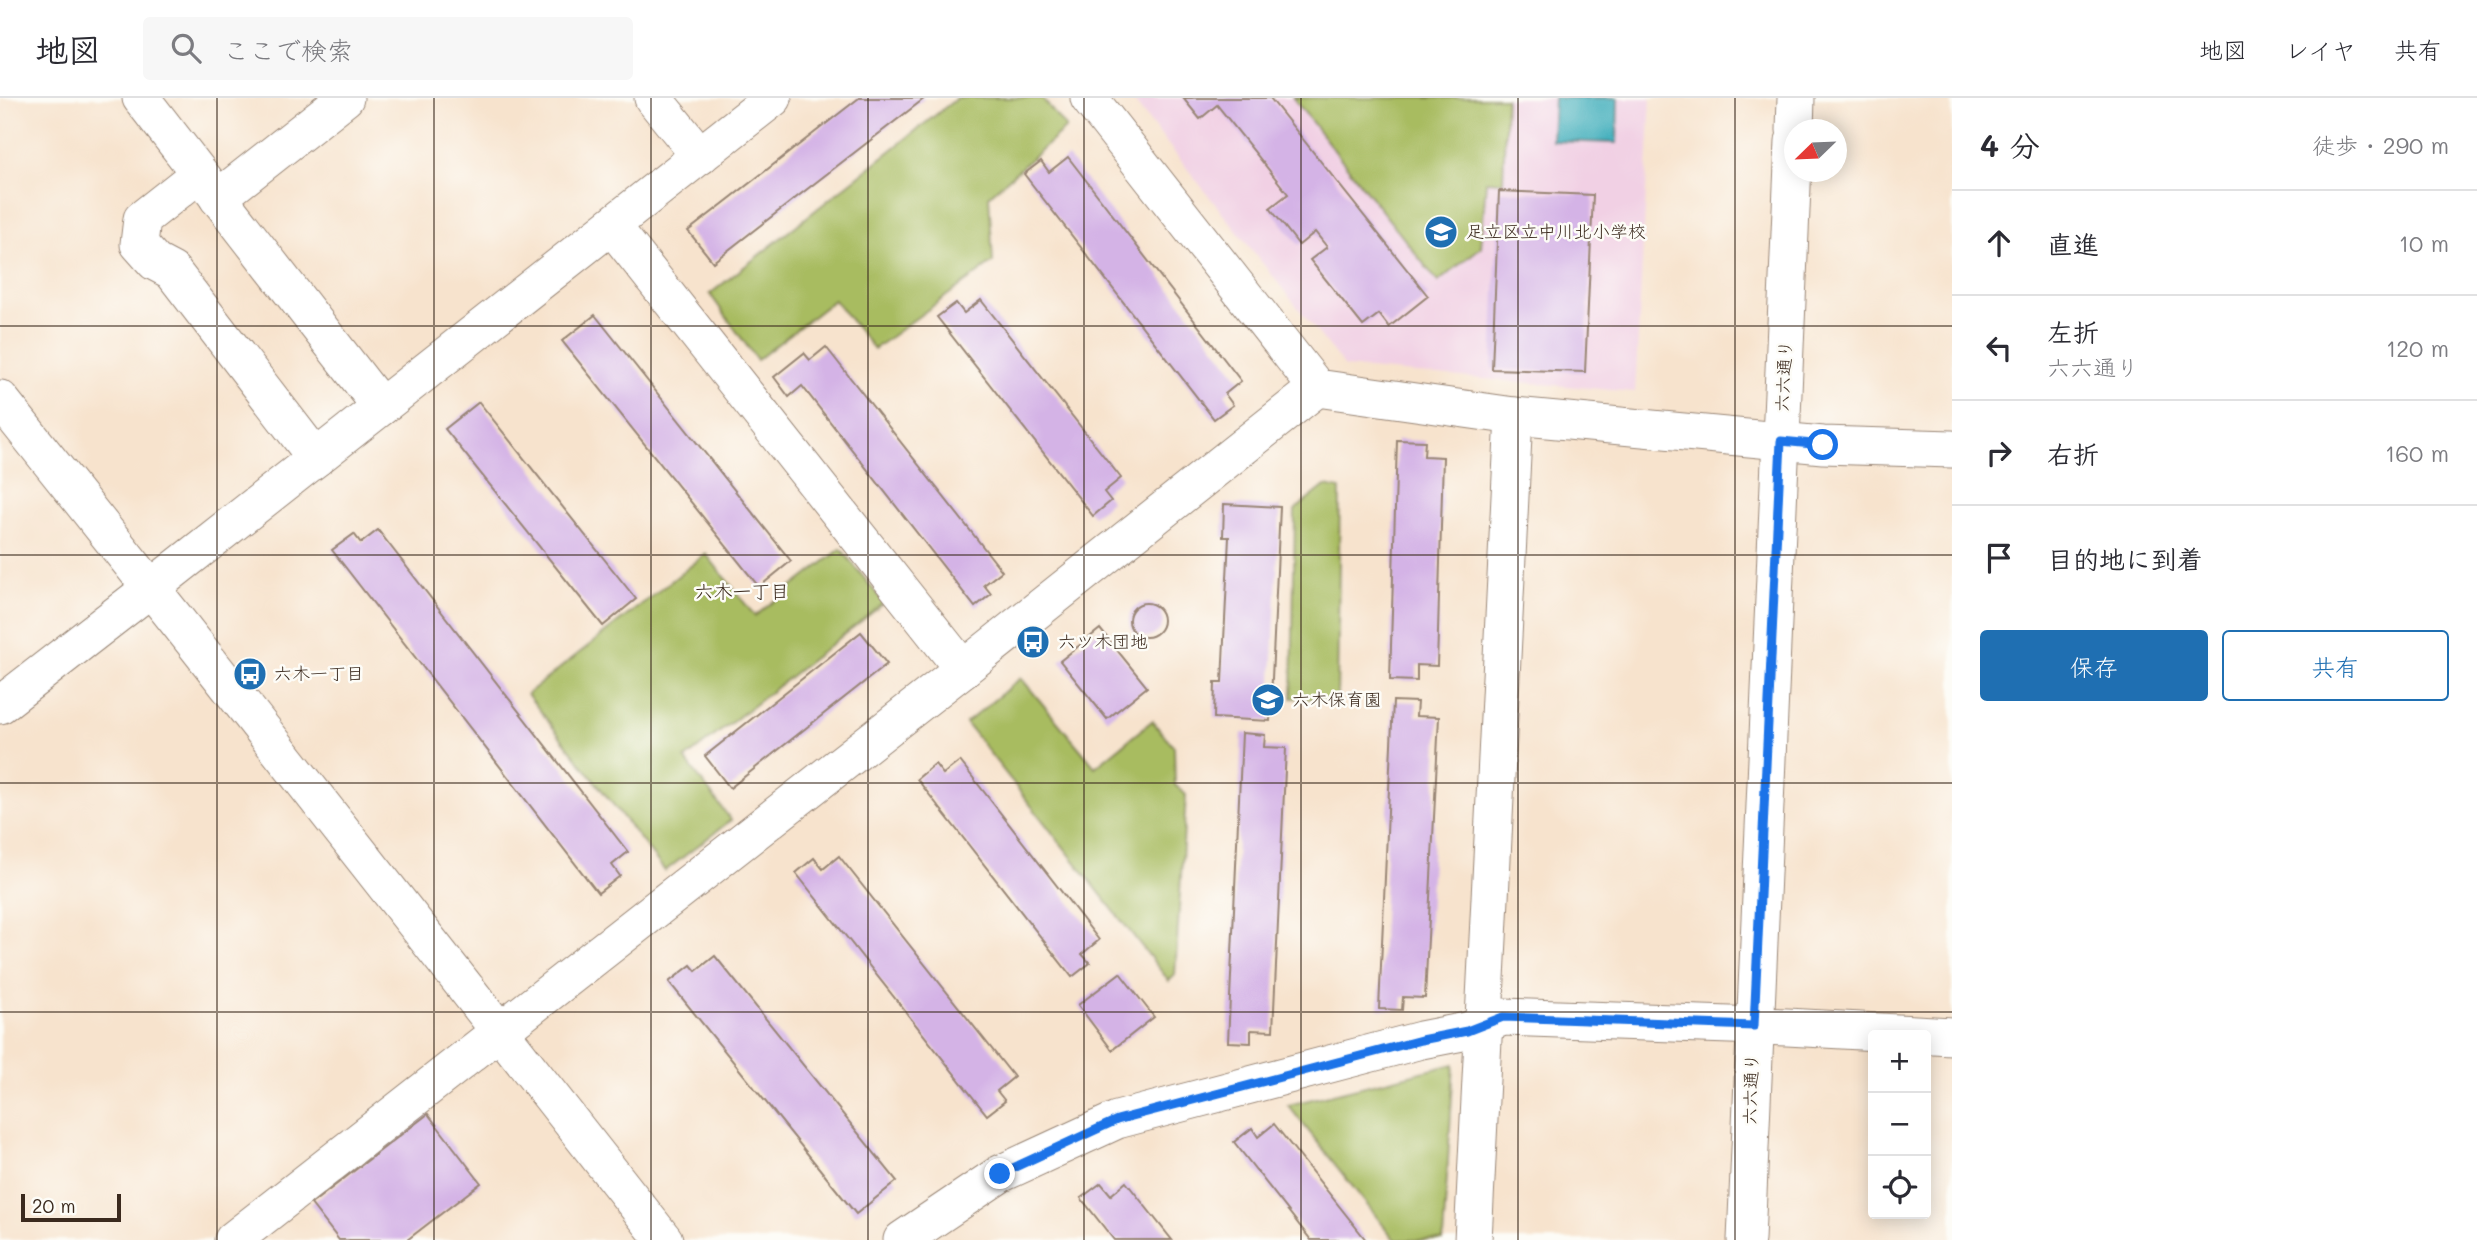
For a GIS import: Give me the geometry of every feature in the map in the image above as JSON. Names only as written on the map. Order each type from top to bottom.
[{"type":"street","points":[[141,98],[381,407]]},
{"type":"street","points":[[316,458],[172,271],[155,262],[139,244],[142,219],[209,186],[345,98]]},
{"type":"street","points":[[653,98],[700,156]]},
{"type":"street","points":[[0,705],[773,98]]},
{"type":"street","points":[[1088,98],[1317,388],[1514,416],[1781,441],[1927,450],[1952,449]]},
{"type":"street","points":[[1796,119],[1797,98]]},
{"type":"street","name":"六六通り","points":[[1746,1240],[1792,182]]},
{"type":"street","points":[[612,226],[963,669]]},
{"type":"street","points":[[233,1240],[963,669],[1317,388]]},
{"type":"street","points":[[0,400],[501,1030],[664,1240]]},
{"type":"street","points":[[1473,1240],[1514,416]]},
{"type":"street","points":[[902,1240],[1000,1174],[1117,1120],[1483,1026],[1503,1017],[1952,1036]]},
{"type":"shaded area","name":"足立区立中川北小学校","points":[[1131,98],[1651,98],[1635,392],[1345,367]]},
{"type":"green space","points":[[957,98],[1042,98],[1066,128],[989,196],[993,262],[874,349],[834,300],[757,360],[710,294]]},
{"type":"green space","points":[[1293,98],[1506,98],[1503,182],[1486,181],[1481,247],[1438,282]]},
{"type":"green space","points":[[1325,486],[1340,489],[1337,700],[1292,698],[1295,510]]},
{"type":"green space","points":[[841,549],[884,603],[685,759],[731,820],[665,871],[527,694],[706,554],[755,616]]},
{"type":"green space","points":[[1021,678],[1095,767],[1152,721],[1174,747],[1175,785],[1186,795],[1175,975],[1169,981],[966,723]]},
{"type":"green space","points":[[1454,1064],[1443,1240],[1395,1240],[1288,1105]]},
{"type":"water","points":[[1554,98],[1618,98],[1617,143],[1552,141]]},
{"type":"building","points":[[859,98],[925,98],[713,262],[688,231]]},
{"type":"building","points":[[1183,98],[1270,98],[1428,296],[1389,327],[1379,314],[1363,326],[1310,260],[1327,247],[1315,232],[1299,245],[1270,208],[1288,194],[1217,105],[1200,119]]},
{"type":"building","points":[[1068,157],[1241,381],[1225,394],[1233,405],[1214,419],[1024,174],[1041,161],[1049,172]]},
{"type":"building","points":[[1499,191],[1593,195],[1585,372],[1492,369]]},
{"type":"building","points":[[981,300],[1121,478],[1104,492],[1111,501],[1093,516],[937,317],[956,303],[964,313]]},
{"type":"building","points":[[595,315],[791,561],[759,587],[562,341]]},
{"type":"building","points":[[826,347],[1002,571],[984,585],[991,594],[975,607],[802,386],[789,397],[774,377],[804,353],[810,360]]},
{"type":"building","points":[[479,402],[636,599],[603,626],[445,429]]},
{"type":"building","points":[[1397,440],[1425,441],[1424,456],[1443,457],[1437,666],[1417,665],[1417,681],[1390,680]]},
{"type":"building","points":[[1224,504],[1280,507],[1270,721],[1214,718],[1215,682],[1222,682],[1229,537],[1223,537]]},
{"type":"building","points":[[378,530],[628,852],[612,865],[620,876],[598,893],[332,550],[354,534],[361,543]]},
{"type":"building","points":[[1146,603],[1158,608],[1163,620],[1158,632],[1146,637],[1134,632],[1129,620],[1134,608]]},
{"type":"building","points":[[1100,629],[1147,687],[1107,719],[1060,661]]},
{"type":"building","points":[[861,632],[887,664],[730,788],[705,756]]},
{"type":"building","points":[[1393,701],[1417,702],[1416,716],[1439,717],[1425,998],[1403,997],[1402,1010],[1379,1009]]},
{"type":"building","points":[[1242,733],[1265,735],[1264,747],[1286,748],[1273,1031],[1251,1030],[1251,1043],[1228,1042]]},
{"type":"building","points":[[960,761],[1099,940],[1082,954],[1090,963],[1072,977],[917,779],[935,764],[943,774]]},
{"type":"building","points":[[839,856],[1014,1077],[997,1091],[1005,1101],[987,1115],[796,873],[814,858],[823,869]]},
{"type":"building","points":[[715,956],[897,1181],[856,1214],[669,982],[691,965],[696,971]]},
{"type":"building","points":[[1120,973],[1154,1017],[1112,1050],[1078,1005]]},
{"type":"building","points":[[428,1114],[481,1183],[407,1240],[339,1240],[311,1204]]},
{"type":"building","points":[[1274,1124],[1366,1240],[1311,1240],[1234,1142],[1252,1128],[1258,1137]]},
{"type":"building","points":[[1126,1182],[1172,1240],[1114,1240],[1081,1198],[1101,1183],[1111,1195]]},
{"type":"place","name":"足立区立中川北小学校","points":[[1441,232]]},
{"type":"place","name":"六ツ木団地","points":[[1033,642]]},
{"type":"place","name":"六木一丁目","points":[[250,674]]},
{"type":"place","name":"六木保育園","points":[[1268,700]]},
{"type":"district","name":"六木一丁目","points":[[742,591]]},
{"type":"route","points":[[1000,1174],[1117,1120],[1421,1040],[1467,1031],[1503,1017],[1754,1026],[1781,441],[1823,445]]}]
